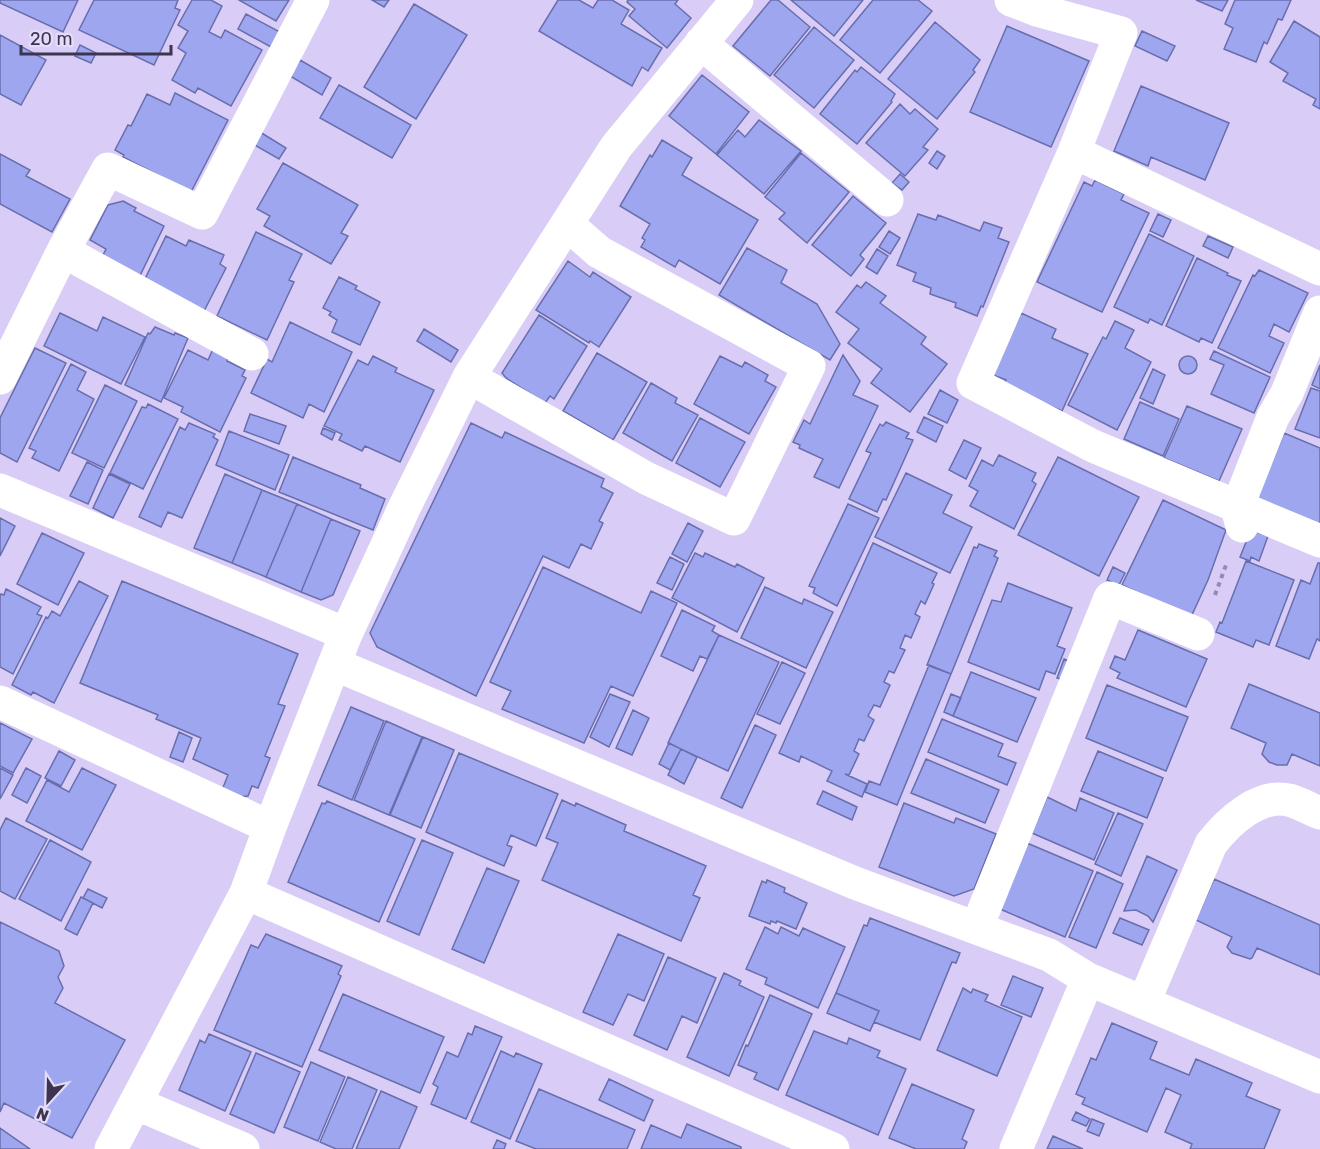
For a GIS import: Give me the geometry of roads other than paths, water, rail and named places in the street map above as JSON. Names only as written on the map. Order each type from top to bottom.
[{"type":"street","points":[[0,378],[63,251],[108,169],[202,213],[313,0]]},
{"type":"street","points":[[111,1149],[246,893],[340,649],[405,506],[469,377],[616,147],[700,42],[737,0]]},
{"type":"street","points":[[1011,0],[1037,10],[1121,33],[1074,152],[973,383],[1093,446],[1240,517],[1320,541]]},
{"type":"street","points":[[700,42],[887,200]]},
{"type":"street","points":[[1074,152],[1320,269]]},
{"type":"street","points":[[469,377],[646,478],[734,519],[809,366],[599,252],[567,224]]},
{"type":"street","points":[[63,251],[252,354]]},
{"type":"street","points":[[1240,517],[1273,417],[1287,393],[1318,322]]},
{"type":"street","points":[[0,490],[340,649],[855,883],[1049,955],[1088,979],[1320,1077]]},
{"type":"street","points":[[978,927],[1110,598],[1198,634]]},
{"type":"street","points":[[0,702],[270,827]]},
{"type":"street","points":[[1144,1002],[1211,844],[1224,827],[1242,813],[1266,801],[1288,800],[1320,813]]},
{"type":"street","points":[[246,893],[833,1149]]},
{"type":"street","points":[[1016,1149],[1088,979]]},
{"type":"street","points":[[135,1103],[243,1149]]}]
